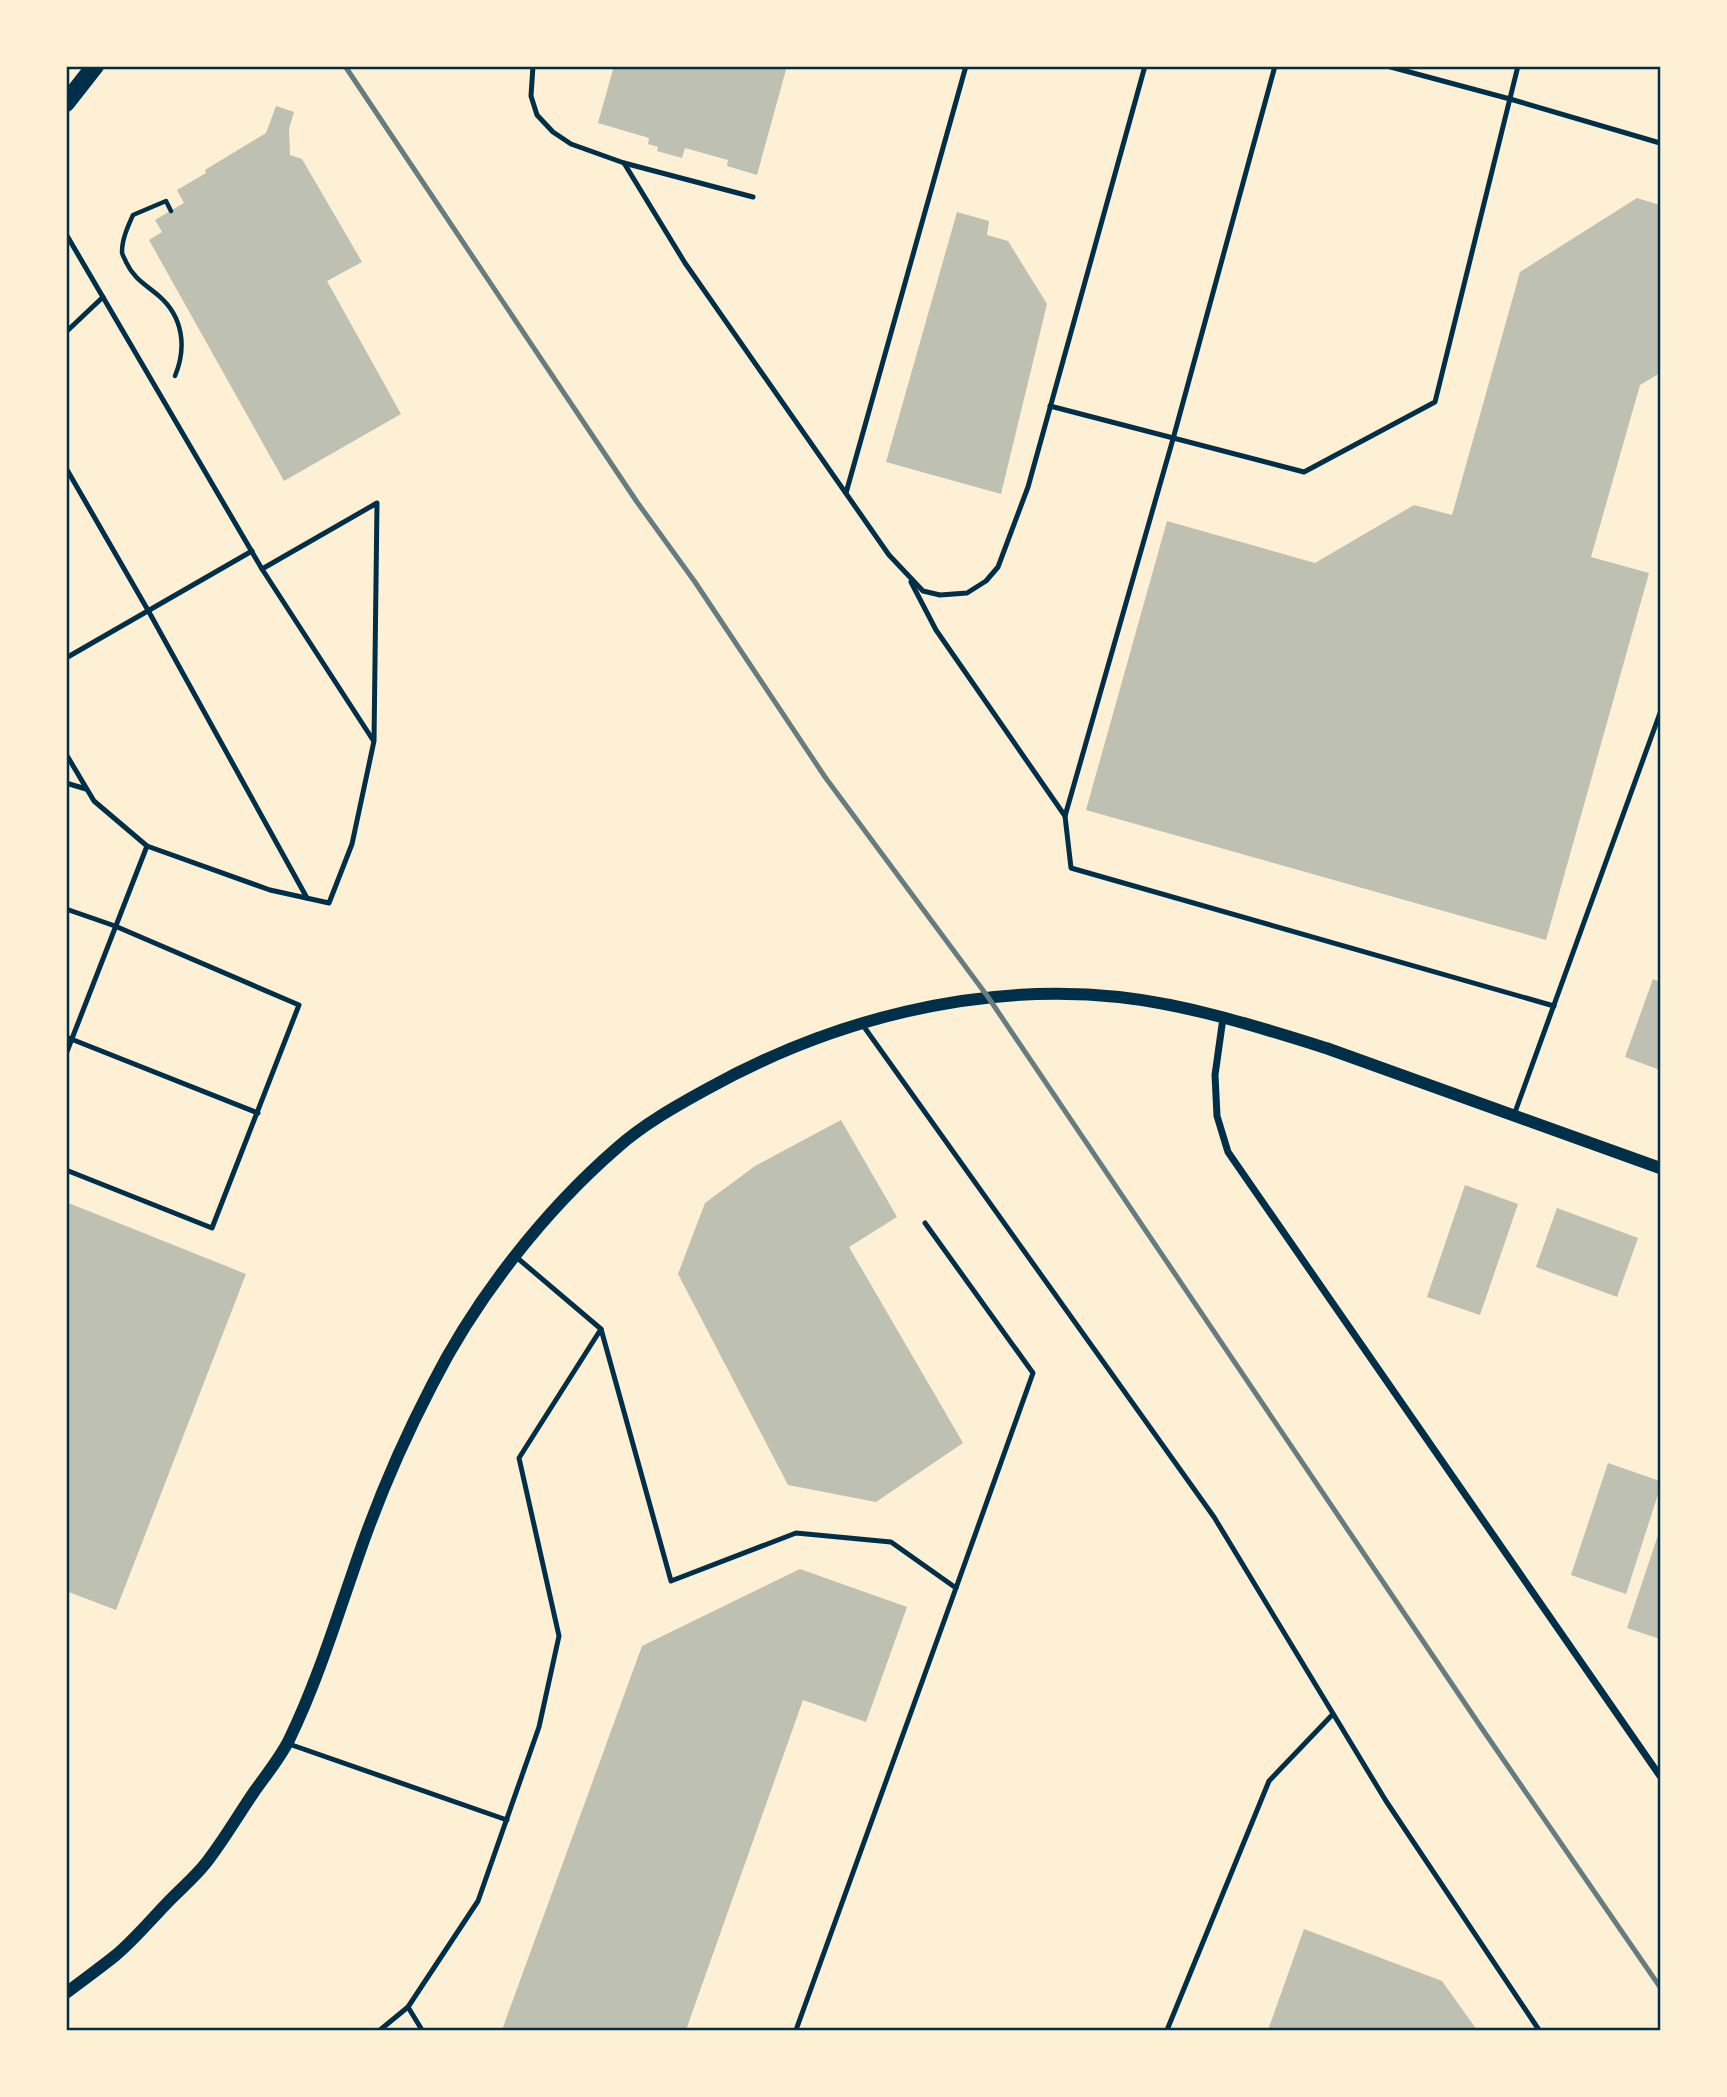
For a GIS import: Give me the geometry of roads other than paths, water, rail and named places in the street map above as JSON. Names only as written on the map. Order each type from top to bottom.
[{"type":"main road","points":[[66,103],[95,66]]},
{"type":"street","points":[[66,1993],[118,1954],[207,1862],[287,1744],[328,1646],[366,1536],[431,1385],[466,1322],[515,1256],[572,1190],[620,1145],[670,1110],[770,1057],[862,1024],[946,1003],[988,997],[1060,994],[1115,997],[1165,1004],[1223,1018],[1326,1048],[1661,1167]]},
{"type":"street","points":[[1223,1018],[1215,1075],[1217,1116],[1228,1152],[1661,1776]]},
{"type":"lane","points":[[533,66],[531,96],[537,116],[571,144],[624,163],[753,197]]},
{"type":"lane","points":[[846,493],[966,66]]},
{"type":"lane","points":[[624,163],[685,262],[889,555],[923,591],[940,596],[967,593],[986,581],[998,567],[1028,488],[1144,66]]},
{"type":"lane","points":[[1275,66],[1173,439],[1065,816],[1071,868],[1554,1006]]},
{"type":"lane","points":[[1387,66],[1661,143]]},
{"type":"lane","points":[[1050,406],[1304,472],[1435,402],[1518,66]]},
{"type":"lane","points":[[66,234],[262,569],[374,741]]},
{"type":"lane","points":[[66,332],[103,297]]},
{"type":"lane","points":[[66,468],[307,898]]},
{"type":"lane","points":[[66,754],[94,801],[147,846],[270,890],[329,903],[352,844],[374,741],[377,503],[262,569]]},
{"type":"lane","points":[[66,658],[252,551]]},
{"type":"lane","points":[[908,576],[936,630],[1065,816]]},
{"type":"lane","points":[[1514,1115],[1661,713]]},
{"type":"lane","points":[[66,783],[86,789]]},
{"type":"lane","points":[[66,1054],[69,1038],[147,846]]},
{"type":"lane","points":[[66,909],[115,926],[299,1005],[212,1228],[66,1170]]},
{"type":"lane","points":[[862,1024],[1214,1517],[1386,1801],[1539,2031]]},
{"type":"lane","points":[[69,1038],[258,1113]]},
{"type":"lane","points":[[796,2031],[1033,1373],[925,1223]]},
{"type":"lane","points":[[515,1256],[601,1329],[671,1581],[796,1532],[891,1542],[956,1588]]},
{"type":"lane","points":[[380,2031],[408,2007],[478,1901],[539,1727],[559,1636],[519,1458],[601,1329]]},
{"type":"lane","points":[[1167,2031],[1269,1781],[1333,1714]]},
{"type":"lane","points":[[287,1744],[508,1820]]},
{"type":"lane","points":[[408,2007],[422,2031]]},
{"type":"railway","points":[[345,66],[825,777],[988,997],[1485,1733],[1660,1987]]}]
